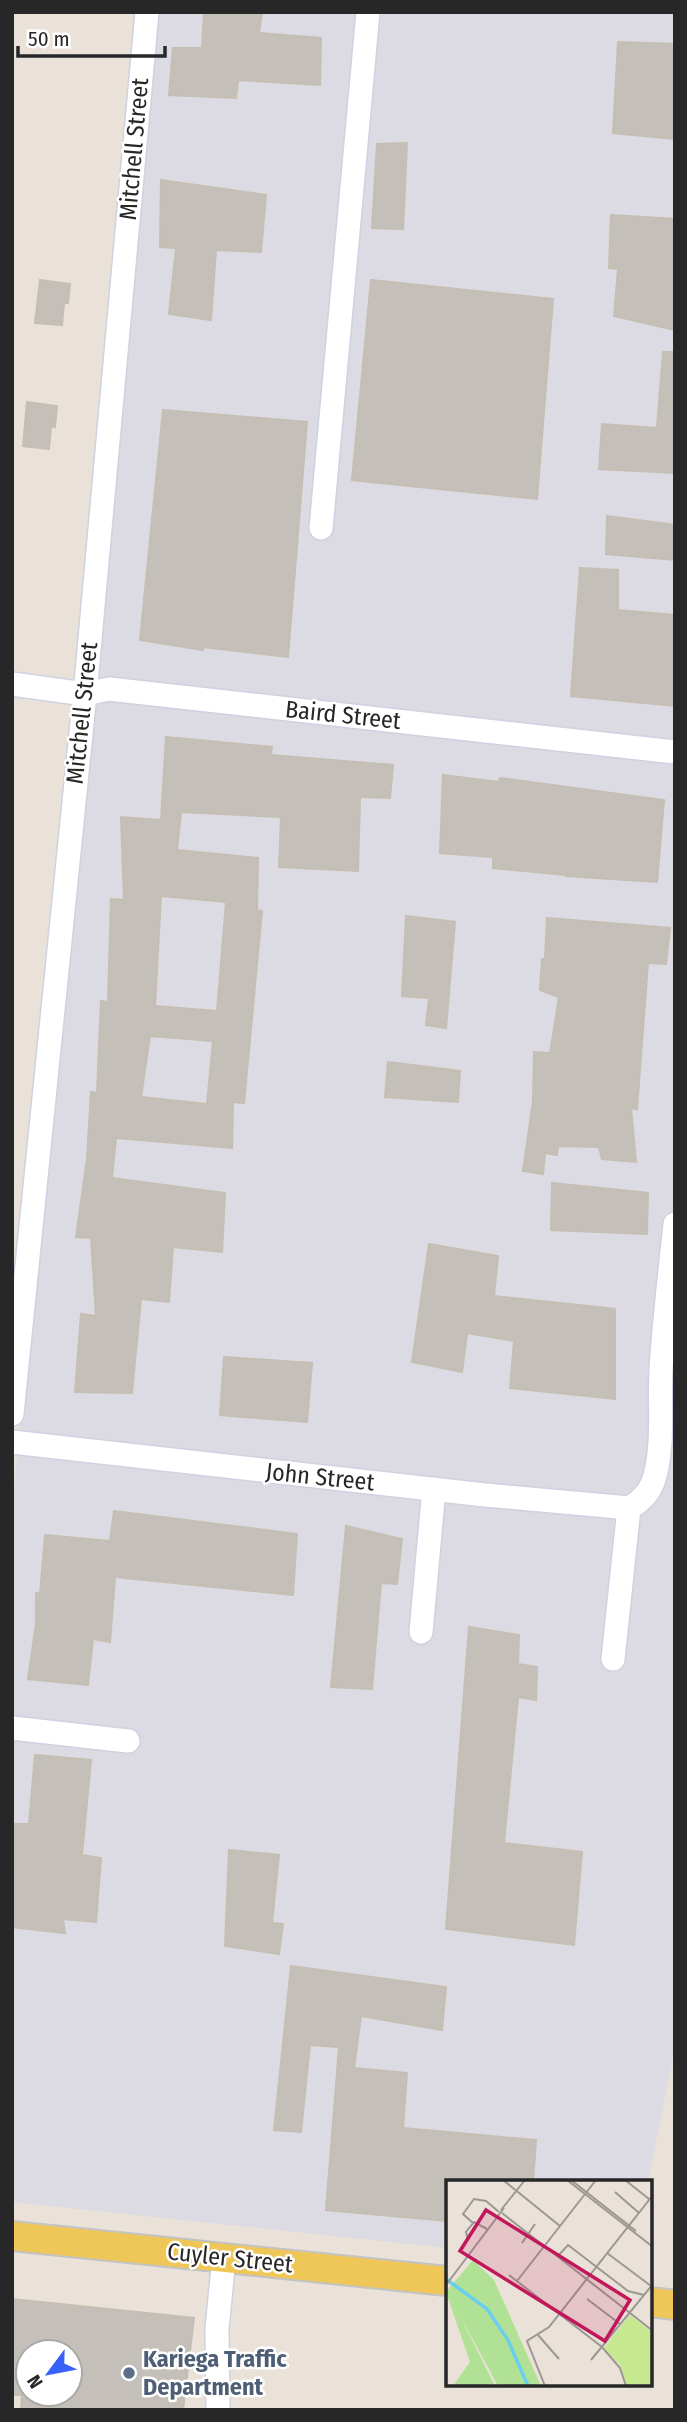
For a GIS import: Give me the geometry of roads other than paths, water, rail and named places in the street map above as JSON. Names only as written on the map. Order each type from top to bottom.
[{"type":"main road","name":"Cuyler Street","points":[[12,2236],[446,2281]]},
{"type":"main road","points":[[652,2302],[675,2305]]},
{"type":"street","name":"Mitchell Street","points":[[12,1414],[22,1210],[85,694],[147,12]]},
{"type":"street","points":[[321,528],[368,12]]},
{"type":"street","name":"Baird Street","points":[[12,684],[85,694],[108,689],[675,752]]},
{"type":"street","points":[[612,1658],[629,1508],[639,1502],[650,1488],[655,1475],[661,1422],[661,1369],[675,1224]]},
{"type":"street","name":"John Street","points":[[12,1442],[629,1508]]},
{"type":"street","points":[[421,1632],[435,1489]]},
{"type":"street","points":[[12,1728],[128,1741]]},
{"type":"street","points":[[218,2410],[218,2329],[224,2257]]},
{"type":"place","name":"Kariega Traffic Department","points":[[129,2373]]}]
